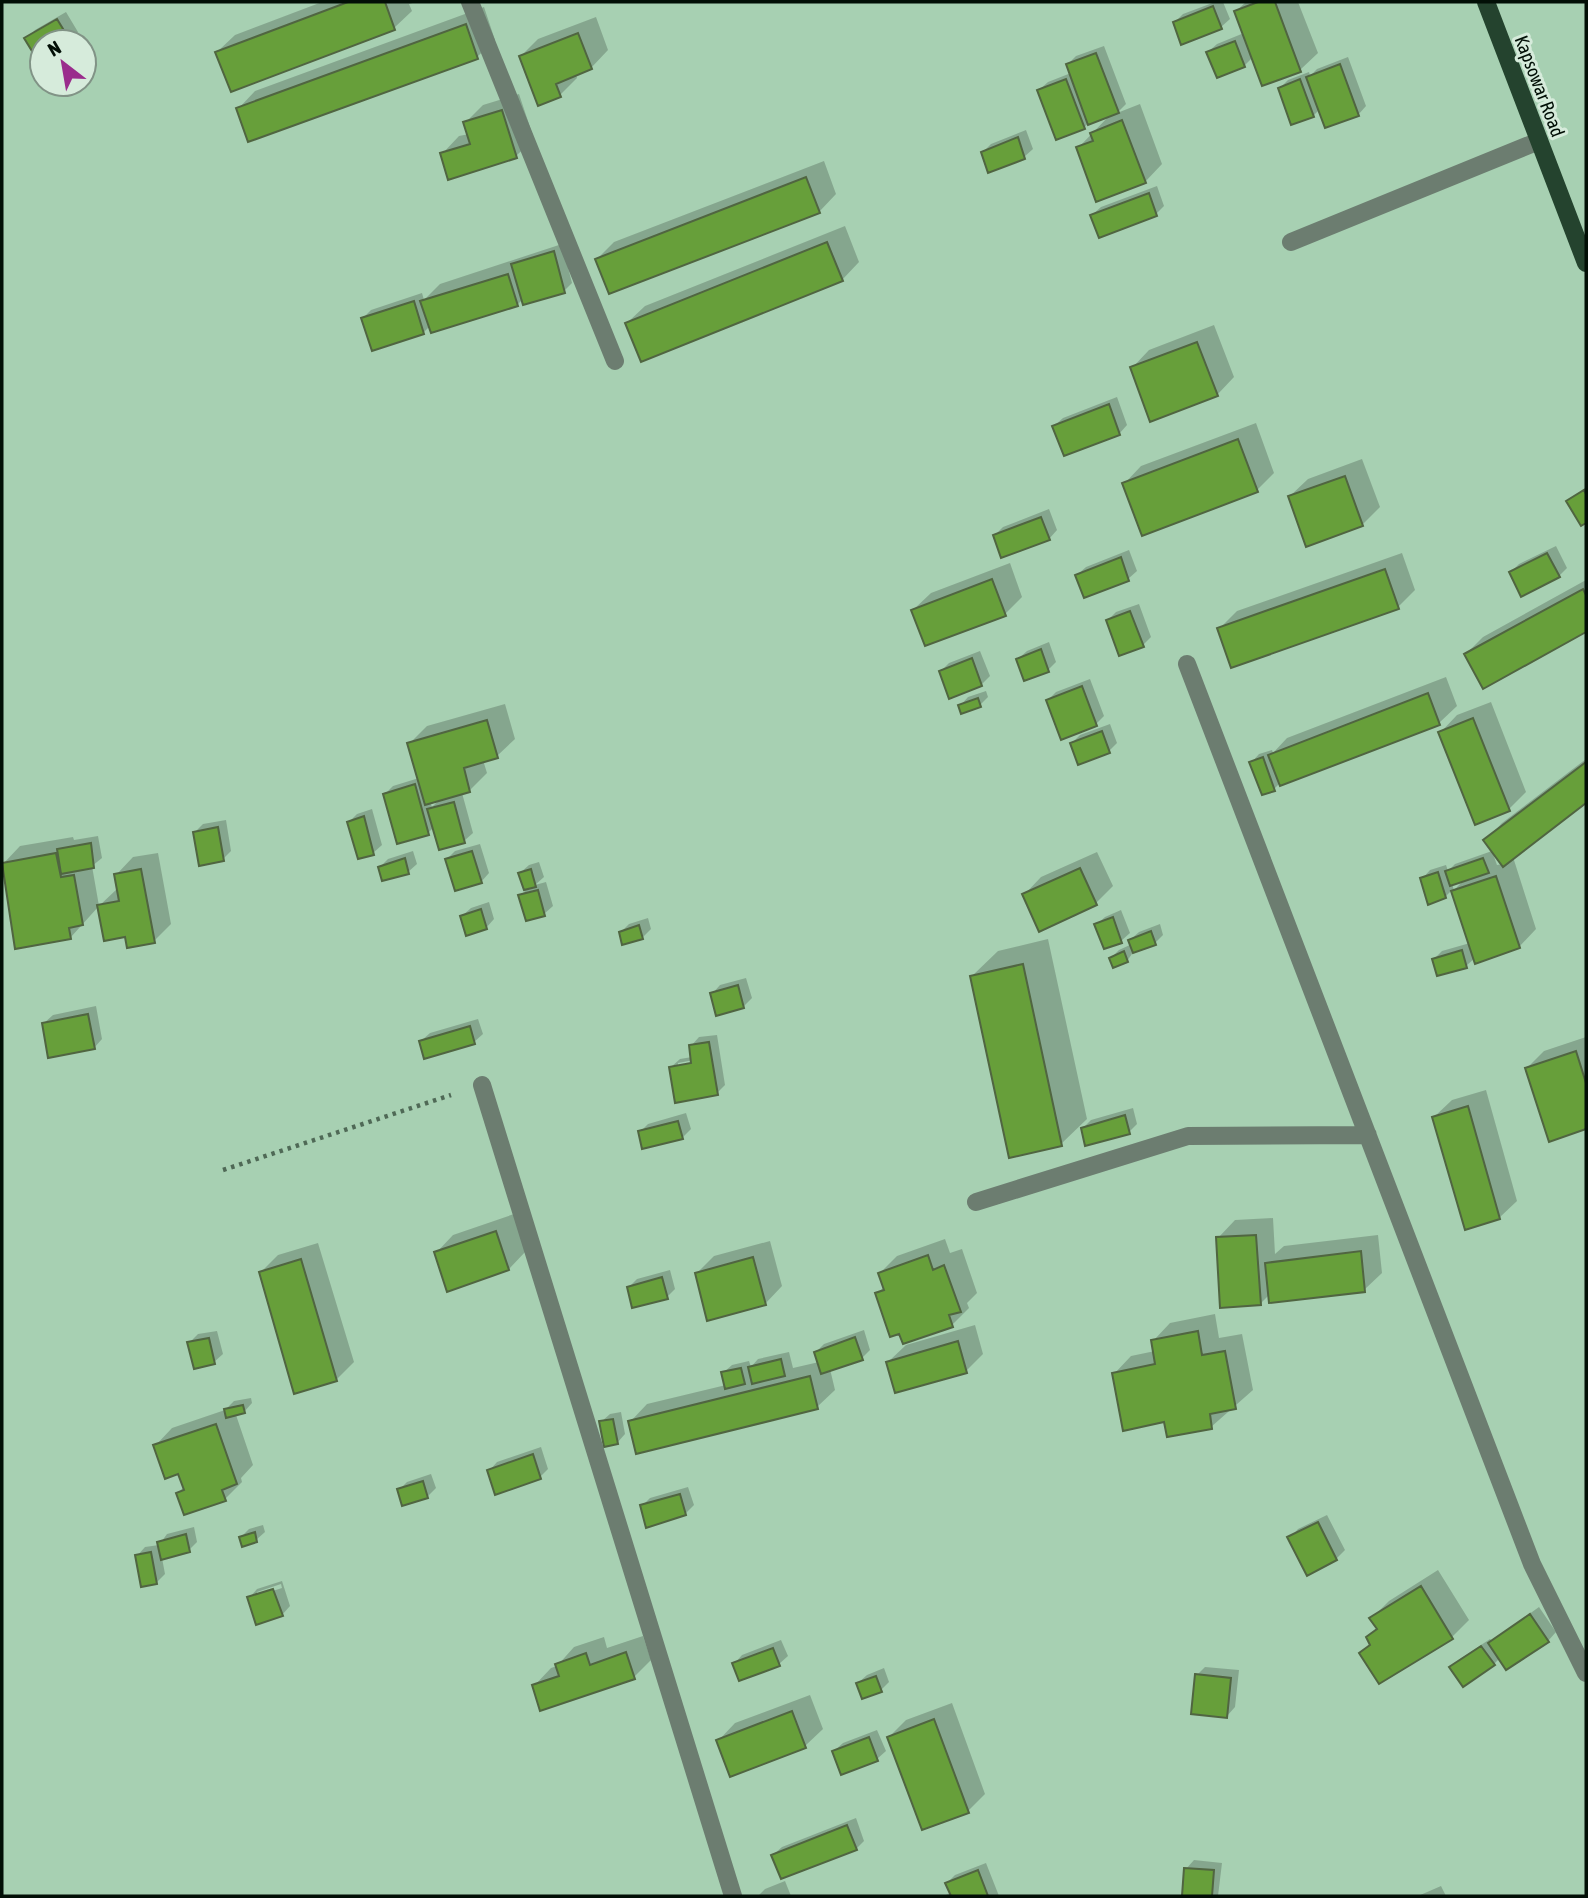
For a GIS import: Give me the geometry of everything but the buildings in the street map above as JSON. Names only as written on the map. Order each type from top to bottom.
[{"type":"main road","name":"Kapsowar Road","points":[[1486,2],[1586,263]]},
{"type":"street","points":[[470,2],[615,361]]},
{"type":"street","points":[[1292,242],[1539,141]]},
{"type":"street","points":[[1187,663],[1532,1564],[1586,1673]]},
{"type":"street","points":[[482,1085],[733,1896]]},
{"type":"street","points":[[976,1202],[1188,1136],[1368,1135]]},
{"type":"path","points":[[223,1170],[482,1085]]}]
